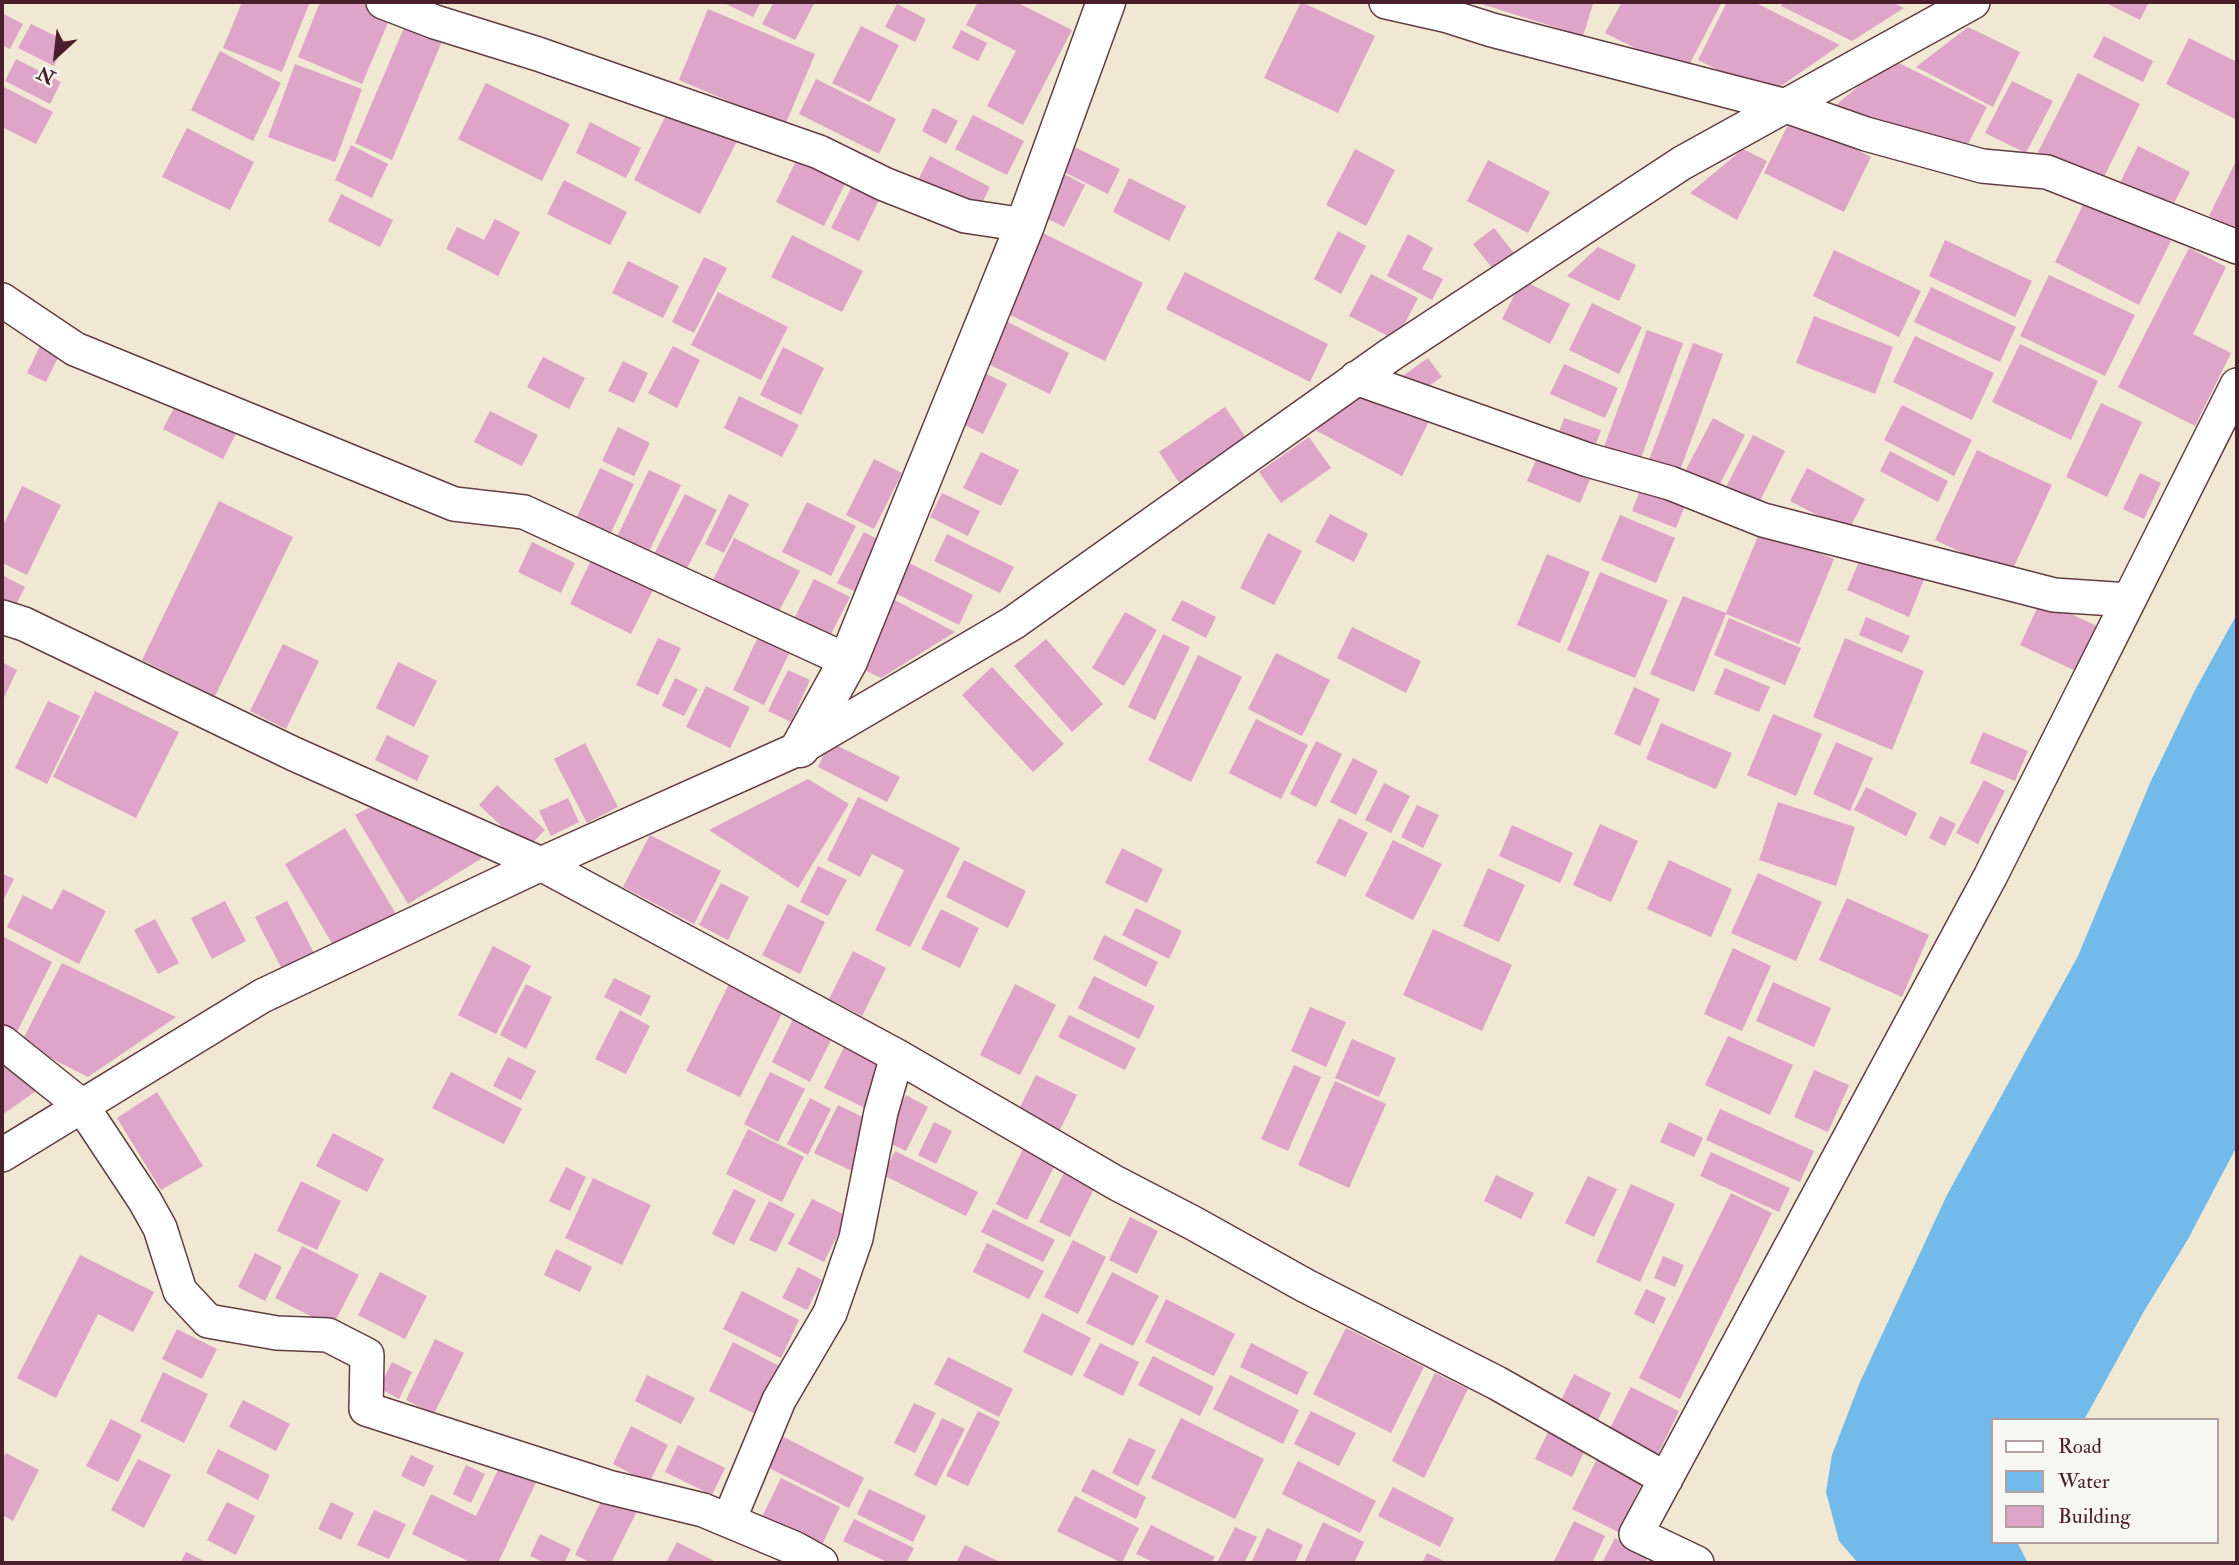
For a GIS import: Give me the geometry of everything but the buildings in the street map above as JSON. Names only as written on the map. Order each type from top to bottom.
[{"type":"street","points":[[383,2],[820,152],[884,184],[965,216],[1025,225]]},
{"type":"street","points":[[800,748],[848,662],[1025,225],[1106,2]]},
{"type":"street","points":[[1386,2],[1786,106],[1866,134],[1982,166],[2047,172],[2237,247]]},
{"type":"street","points":[[2,1155],[262,996],[541,864],[800,748],[1013,623],[1356,378],[1682,163],[1973,2]]},
{"type":"street","points":[[2,300],[75,349],[454,504],[524,512],[848,662]]},
{"type":"street","points":[[1356,378],[1588,460],[1670,483],[1763,520],[2054,595],[2129,600]]},
{"type":"street","points":[[1697,1563],[1636,1534],[1990,877],[2237,385]]},
{"type":"street","points":[[2,617],[24,624],[294,754],[541,864],[897,1056],[1116,1183],[1306,1286],[1497,1383],[1666,1479]]},
{"type":"street","points":[[2,1042],[82,1106],[160,1228],[180,1291],[208,1321],[277,1333],[328,1335],[367,1355],[366,1409],[608,1487],[703,1510],[794,1548],[821,1563]]},
{"type":"street","points":[[729,1520],[779,1400],[830,1312],[856,1238],[881,1112],[897,1056]]},
{"type":"water","points":[[2237,614],[2237,1146],[2188,1239],[2143,1313],[2085,1418],[1990,1418],[1990,1544],[2018,1544],[2028,1563],[1858,1563],[1839,1541],[1826,1492],[1832,1455],[1860,1382],[1947,1195],[2078,956],[2150,783],[2194,692]]}]
